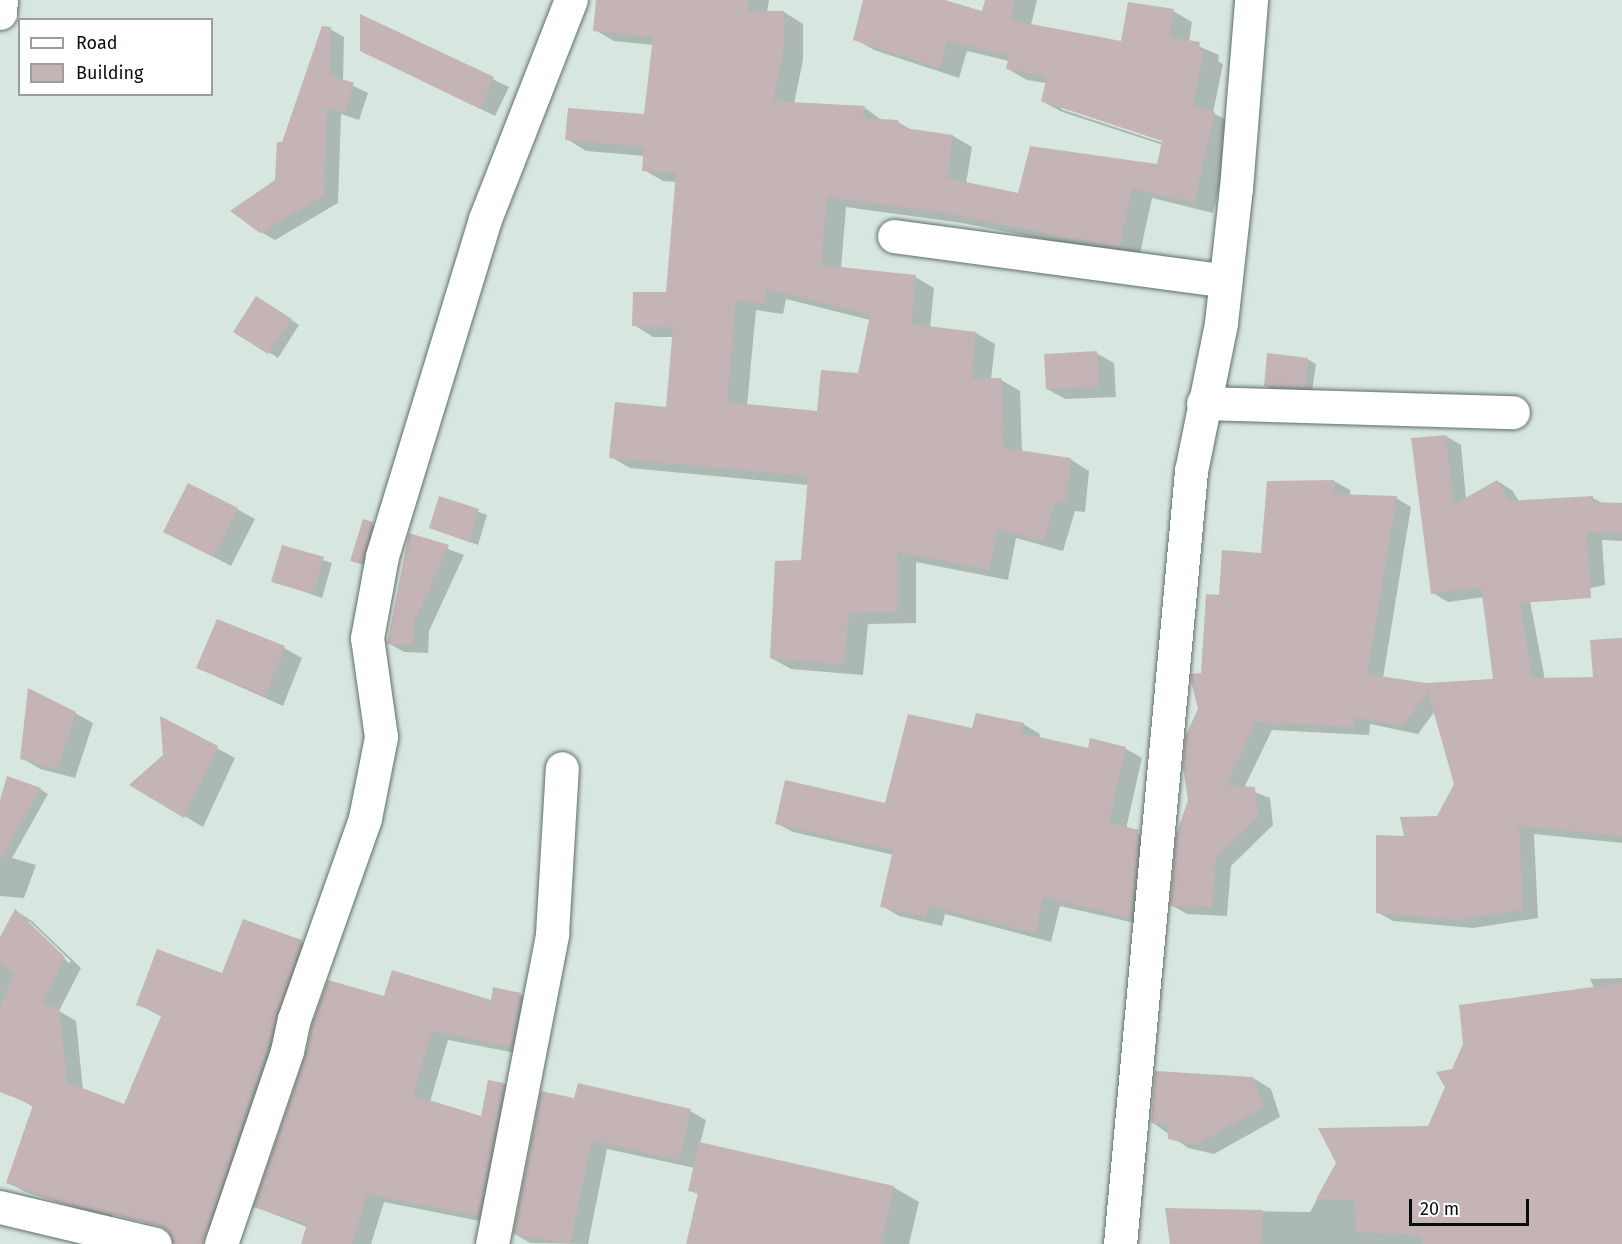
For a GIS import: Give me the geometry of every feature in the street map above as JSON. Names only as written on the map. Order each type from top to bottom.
[{"type":"street","points":[[0,13],[1,0]]},
{"type":"street","points":[[221,1244],[287,1051],[294,1018],[352,866],[365,818],[381,737],[367,638],[382,556],[485,219],[571,0]]},
{"type":"street","points":[[1120,1244],[1176,614],[1191,471],[1221,323],[1251,0]]},
{"type":"street","points":[[894,236],[1226,281]]},
{"type":"street","points":[[1203,403],[1513,412]]},
{"type":"street","points":[[492,1244],[552,934],[561,768]]},
{"type":"street","points":[[0,1207],[134,1241]]},
{"type":"building","points":[[596,0],[748,0],[747,11],[784,11],[784,48],[773,101],[865,106],[863,118],[898,120],[898,127],[953,135],[947,178],[1018,193],[1030,146],[1157,164],[1162,141],[1041,101],[1047,77],[1006,69],[1009,56],[948,41],[939,68],[853,40],[863,0],[945,0],[982,11],[985,0],[1015,0],[1010,20],[1121,41],[1128,2],[1174,9],[1169,37],[1200,42],[1199,49],[1204,51],[1193,106],[1215,112],[1194,203],[1132,188],[1119,248],[941,212],[827,197],[821,265],[916,275],[911,324],[976,332],[971,379],[1001,378],[1004,448],[1071,458],[1066,502],[1055,501],[1044,541],[997,529],[989,570],[897,552],[897,612],[849,613],[844,665],[770,658],[775,561],[801,560],[808,476],[609,458],[615,402],[666,407],[673,327],[632,326],[633,292],[666,292],[676,173],[642,171],[644,147],[565,140],[568,108],[644,114],[653,37],[593,31]],"holes":[[[766,289],[870,315],[858,373],[821,370],[817,411],[727,402],[736,300],[764,304]]]},
{"type":"building","points":[[360,14],[494,77],[480,109],[360,51]]},
{"type":"building","points":[[322,26],[331,27],[329,75],[354,83],[345,113],[327,107],[324,195],[260,233],[230,211],[275,180],[277,142],[282,142]]},
{"type":"building","points":[[256,296],[292,319],[268,354],[233,332]]},
{"type":"building","points":[[1097,351],[1099,387],[1046,389],[1044,354]]},
{"type":"building","points":[[1267,353],[1308,358],[1304,387],[1264,386]]},
{"type":"building","points":[[1446,435],[1453,505],[1497,480],[1509,501],[1593,496],[1593,502],[1622,503],[1622,534],[1587,532],[1591,598],[1520,603],[1532,678],[1593,677],[1590,640],[1622,638],[1622,836],[1519,826],[1523,910],[1456,920],[1376,913],[1376,835],[1404,836],[1400,817],[1437,816],[1454,784],[1428,692],[1402,726],[1355,717],[1353,727],[1256,722],[1226,785],[1255,787],[1258,817],[1216,857],[1212,908],[1170,906],[1176,835],[1188,800],[1183,767],[1185,737],[1198,709],[1191,674],[1201,673],[1206,594],[1219,595],[1222,550],[1261,553],[1267,481],[1334,480],[1335,494],[1397,496],[1367,674],[1426,683],[1493,679],[1481,587],[1431,594],[1411,438]]},
{"type":"building","points":[[188,483],[238,508],[213,557],[163,532]]},
{"type":"building","points":[[439,496],[479,509],[469,542],[429,528]]},
{"type":"building","points":[[363,519],[373,522],[361,564],[350,561]]},
{"type":"building","points":[[409,533],[449,545],[414,622],[413,645],[387,644]]},
{"type":"building","points":[[282,545],[324,557],[313,594],[271,582]]},
{"type":"building","points":[[217,619],[285,646],[265,696],[196,668]]},
{"type":"building","points":[[28,688],[76,712],[57,769],[20,759]]},
{"type":"building","points":[[976,713],[1024,723],[1021,733],[1088,748],[1090,738],[1126,747],[1109,823],[1139,830],[1131,918],[1043,897],[1035,933],[928,906],[926,917],[880,907],[893,850],[775,824],[785,780],[885,803],[908,714],[972,728]]},
{"type":"building","points":[[160,716],[218,746],[184,818],[129,785],[163,755]]},
{"type":"building","points":[[7,776],[41,788],[0,860],[0,800]]},
{"type":"building","points":[[15,909],[65,957],[42,1002],[59,1009],[67,1082],[124,1104],[162,1014],[136,1005],[157,949],[222,973],[243,919],[302,940],[203,1244],[173,1244],[168,1231],[159,1226],[45,1198],[6,1183],[33,1105],[0,1092],[0,1008],[14,973],[0,963],[0,937]]},
{"type":"building","points":[[392,970],[491,1000],[493,987],[521,993],[511,1047],[431,1031],[413,1095],[481,1116],[488,1080],[504,1083],[478,1216],[367,1194],[352,1244],[301,1244],[307,1224],[253,1207],[305,1057],[312,1024],[328,980],[384,996]]},
{"type":"building","points":[[1622,983],[1622,1244],[1423,1244],[1419,1235],[1356,1232],[1354,1200],[1316,1199],[1336,1163],[1318,1128],[1428,1126],[1445,1087],[1436,1072],[1452,1069],[1463,1044],[1459,1005]]},
{"type":"building","points":[[1155,1071],[1253,1077],[1263,1107],[1195,1145],[1168,1139],[1169,1123],[1151,1123]]},
{"type":"building","points":[[578,1083],[691,1109],[679,1160],[592,1141],[570,1244],[513,1234],[541,1091],[574,1098]]},
{"type":"building","points":[[699,1142],[894,1186],[881,1244],[686,1244],[698,1193],[688,1191]]},
{"type":"building","points":[[1165,1208],[1263,1210],[1261,1244],[1170,1244]]}]
